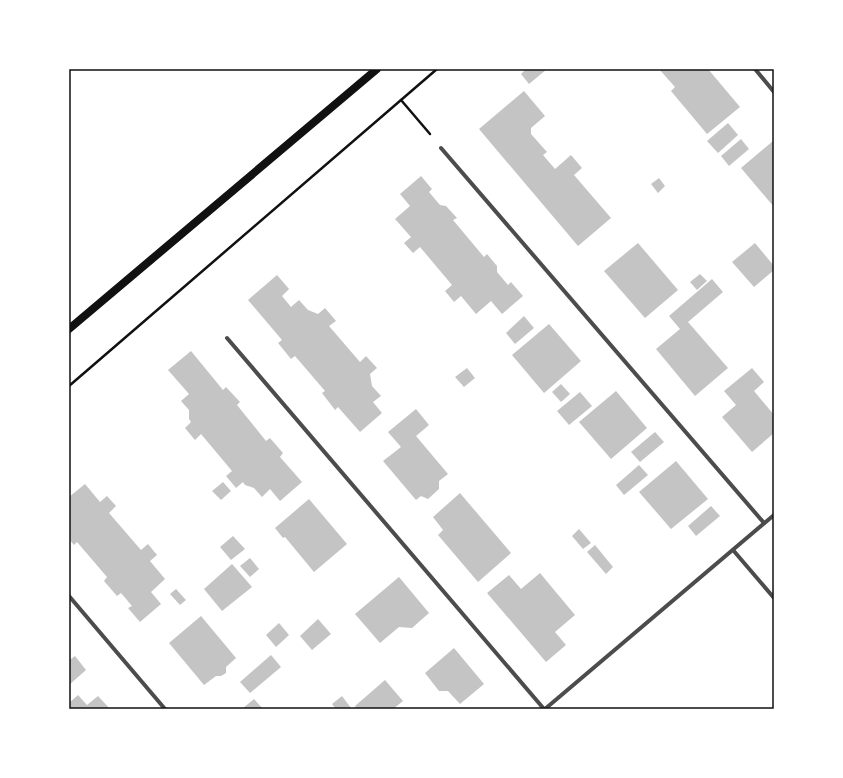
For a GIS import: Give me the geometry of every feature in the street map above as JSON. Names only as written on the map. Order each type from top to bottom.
[{"type":"main road","points":[[69,329],[377,69]]},
{"type":"street","points":[[755,69],[774,92]]},
{"type":"street","points":[[441,148],[764,523]]},
{"type":"street","points":[[228,338],[544,709],[774,515]]},
{"type":"street","points":[[733,550],[774,598]]},
{"type":"street","points":[[69,596],[165,709]]},
{"type":"path","points":[[69,386],[437,69]]},
{"type":"path","points":[[401,100],[441,148]]},
{"type":"building","points":[[526,69],[547,69],[529,84],[521,74]]},
{"type":"building","points":[[659,69],[708,69],[740,107],[707,134],[671,91],[675,87]]},
{"type":"building","points":[[524,91],[545,116],[531,128],[531,134],[547,152],[543,155],[555,169],[571,155],[582,168],[574,175],[611,218],[578,246],[479,129]]},
{"type":"building","points":[[728,123],[738,135],[718,153],[707,141]]},
{"type":"building","points":[[741,139],[749,149],[729,166],[721,156]]},
{"type":"building","points":[[773,141],[774,142],[774,207],[741,168]]},
{"type":"building","points":[[421,176],[432,189],[429,192],[440,205],[446,206],[457,218],[453,220],[484,257],[487,254],[497,266],[497,272],[508,285],[511,282],[523,296],[502,314],[491,301],[476,314],[461,296],[454,302],[445,291],[452,285],[420,247],[413,253],[404,243],[411,237],[395,219],[410,206],[400,194]]},
{"type":"building","points":[[659,178],[665,186],[658,193],[651,184]]},
{"type":"building","points":[[638,243],[678,290],[645,318],[604,271]]},
{"type":"building","points":[[755,243],[774,266],[774,270],[754,287],[732,262]]},
{"type":"building","points":[[700,274],[707,281],[697,290],[690,282]]},
{"type":"building","points":[[277,275],[289,289],[282,296],[291,307],[299,300],[308,310],[318,314],[325,308],[336,321],[329,326],[360,362],[366,356],[377,368],[370,374],[372,386],[381,396],[373,402],[382,413],[360,432],[338,407],[335,410],[322,393],[325,391],[295,356],[291,359],[278,343],[282,340],[248,300]]},
{"type":"building","points":[[712,279],[723,292],[688,322],[728,368],[695,396],[656,349],[680,329],[669,316]]},
{"type":"building","points":[[524,316],[534,328],[515,344],[506,333]]},
{"type":"building","points":[[549,324],[581,361],[544,393],[512,355]]},
{"type":"building","points":[[191,351],[223,390],[226,387],[240,402],[237,405],[266,441],[270,438],[283,453],[280,457],[302,482],[280,501],[270,489],[262,497],[254,488],[245,485],[243,482],[236,488],[226,476],[232,471],[201,434],[195,440],[185,428],[191,422],[189,419],[189,410],[181,401],[189,394],[168,370]]},
{"type":"building","points":[[467,368],[475,378],[464,387],[455,377]]},
{"type":"building","points":[[752,368],[764,382],[754,391],[774,415],[774,433],[752,452],[722,417],[736,405],[724,391]]},
{"type":"building","points":[[561,384],[570,394],[561,402],[552,392]]},
{"type":"building","points":[[616,391],[647,428],[611,459],[579,422]]},
{"type":"building","points":[[580,392],[592,406],[569,425],[557,411]]},
{"type":"building","points":[[416,409],[429,425],[416,436],[448,474],[439,481],[439,489],[428,499],[421,496],[416,500],[383,461],[401,447],[388,432]]},
{"type":"building","points":[[655,432],[664,442],[640,462],[631,452]]},
{"type":"building","points":[[676,461],[708,499],[671,529],[639,492]]},
{"type":"building","points":[[639,465],[648,475],[624,495],[616,485]]},
{"type":"building","points":[[223,482],[231,491],[221,500],[212,491]]},
{"type":"building","points":[[85,484],[100,502],[107,496],[116,506],[109,513],[141,550],[148,544],[157,555],[150,561],[165,579],[151,592],[161,604],[140,622],[128,608],[132,606],[121,593],[117,596],[104,581],[107,577],[77,542],[74,545],[69,539],[69,497]]},
{"type":"building","points":[[460,493],[511,553],[478,582],[438,535],[443,530],[433,517]]},
{"type":"building","points":[[309,499],[347,544],[314,572],[285,537],[283,538],[275,528]]},
{"type":"building","points":[[711,506],[720,516],[696,536],[688,526]]},
{"type":"building","points":[[579,529],[591,543],[583,549],[572,536]]},
{"type":"building","points":[[233,536],[245,549],[231,560],[220,547]]},
{"type":"building","points":[[595,545],[613,567],[606,574],[587,552]]},
{"type":"building","points":[[250,558],[259,569],[250,577],[240,566]]},
{"type":"building","points":[[232,564],[252,587],[222,611],[204,589]]},
{"type":"building","points":[[540,573],[575,615],[555,632],[566,645],[546,662],[487,593],[509,575],[521,589]]},
{"type":"building","points":[[399,577],[429,613],[412,628],[399,627],[380,643],[355,614]]},
{"type":"building","points":[[176,589],[186,600],[180,605],[170,594]]},
{"type":"building","points":[[201,616],[236,658],[226,667],[226,673],[221,676],[216,676],[204,685],[169,643]]},
{"type":"building","points":[[318,619],[331,634],[312,650],[300,636]]},
{"type":"building","points":[[279,623],[289,635],[276,647],[266,635]]},
{"type":"building","points":[[454,648],[484,684],[460,704],[448,691],[439,691],[425,673]]},
{"type":"building","points":[[271,655],[281,667],[250,693],[240,682]]},
{"type":"building","points":[[75,656],[86,670],[69,685],[69,657],[71,659]]},
{"type":"building","points":[[385,680],[403,701],[393,709],[357,709],[355,706]]},
{"type":"building","points":[[78,695],[87,705],[98,696],[110,709],[69,709],[69,703]]},
{"type":"building","points":[[342,696],[351,708],[350,709],[336,709],[332,704]]},
{"type":"building","points":[[254,699],[263,709],[242,709]]}]
